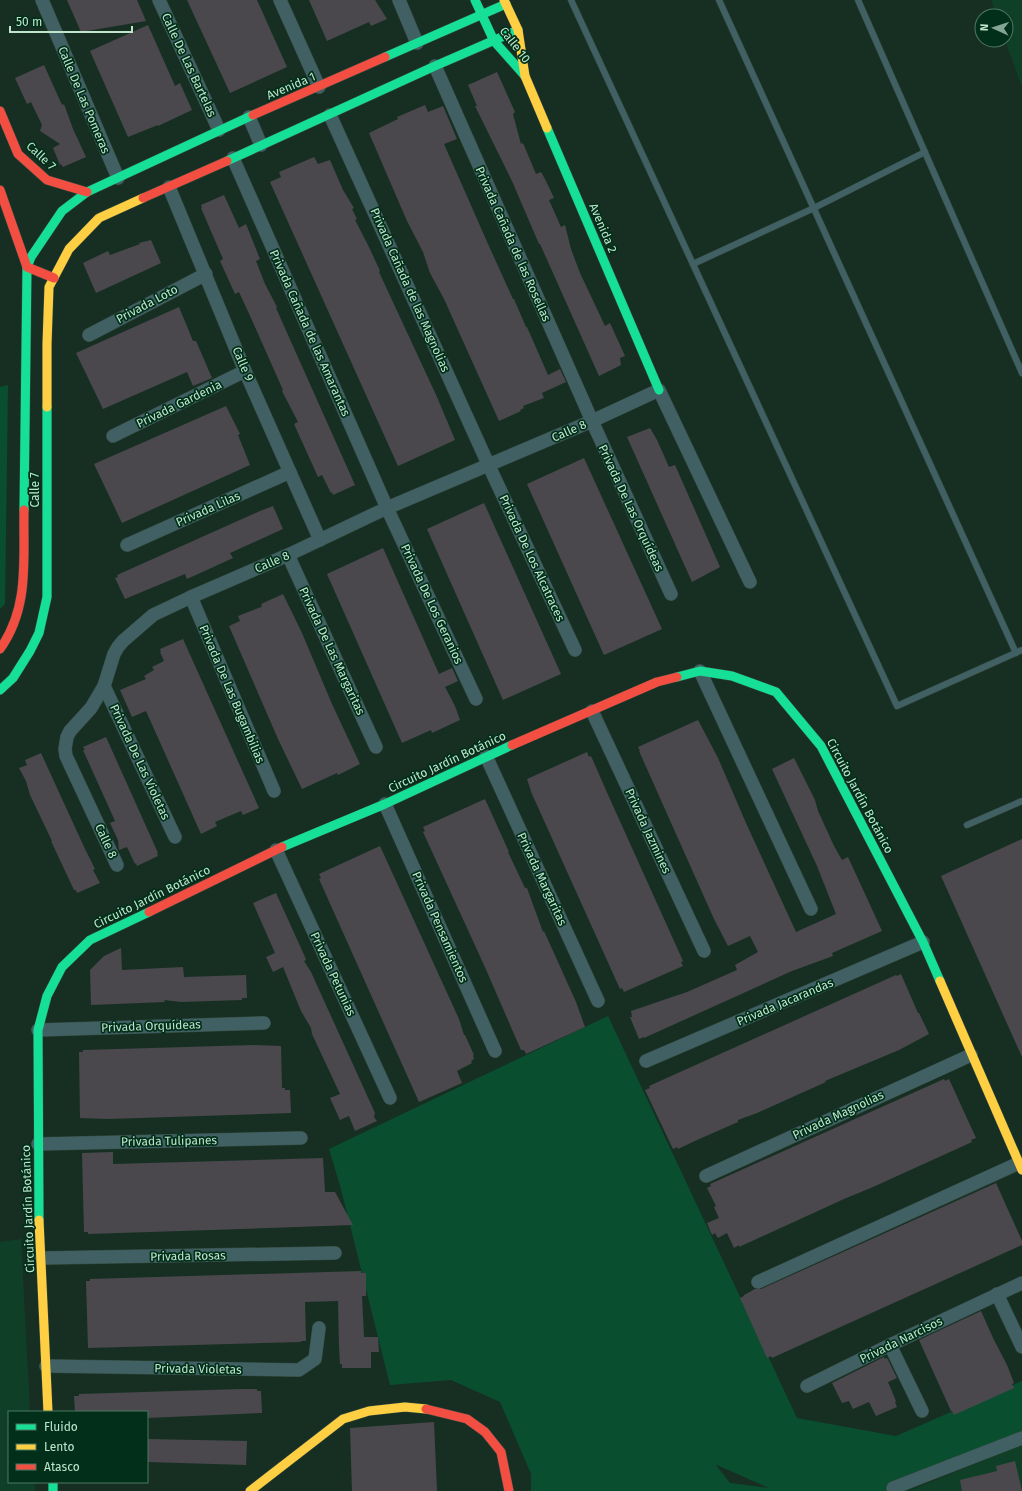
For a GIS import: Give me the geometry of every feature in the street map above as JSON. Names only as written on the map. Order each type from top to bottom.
[{"type":"street","name":"Calle De Las Pomeras","points":[[42,0],[118,178]]},
{"type":"street","name":"Calle De Las Bartelas","points":[[159,0],[219,130]]},
{"type":"street","points":[[280,0],[320,87]]},
{"type":"street","points":[[398,0],[417,43]]},
{"type":"street","name":"Calle 10","points":[[475,0],[494,41],[525,76]]},
{"type":"street","name":"Avenida 1","points":[[87,192],[219,130],[482,15],[505,2]]},
{"type":"street","name":"Calle 10","points":[[505,2],[518,30],[525,76]]},
{"type":"street","points":[[169,187],[435,66],[518,30]]},
{"type":"street","name":"Privada Cañada de las Rosellas","points":[[435,66],[592,421]]},
{"type":"street","name":"Avenida 2","points":[[525,76],[659,390]]},
{"type":"street","name":"Calle 7","points":[[0,111],[18,154],[47,180],[87,192]]},
{"type":"street","name":"Privada Cañada de las Magnolias","points":[[330,115],[489,466]]},
{"type":"street","points":[[249,117],[261,145]]},
{"type":"street","name":"Privada Cañada de las Amarantas","points":[[234,158],[387,508]]},
{"type":"street","name":"Calle 7","points":[[0,690],[17,671],[31,651],[41,626],[47,597],[47,344],[49,287],[69,249],[99,218],[169,187]]},
{"type":"street","name":"Calle 9","points":[[169,187],[245,371],[320,540]]},
{"type":"street","name":"Calle 7","points":[[0,190],[27,267],[23,581],[21,606],[13,628],[0,650]]},
{"type":"street","name":"Calle 7","points":[[27,267],[31,257],[62,211],[87,192]]},
{"type":"street","points":[[27,267],[54,278]]},
{"type":"street","name":"Privada Loto","points":[[89,335],[206,274]]},
{"type":"street","name":"Privada Gardenia","points":[[113,436],[245,371]]},
{"type":"street","points":[[659,390],[750,582]]},
{"type":"street","name":"Calle 8","points":[[117,865],[66,756],[65,749],[67,736],[70,731],[92,708],[104,686],[114,654],[123,640],[153,615],[191,597],[288,555],[387,508],[489,466],[659,390]]},
{"type":"street","name":"Privada De Las Orquídeas","points":[[592,421],[671,594]]},
{"type":"street","name":"Privada De Los Alcatraces","points":[[489,466],[574,650]]},
{"type":"street","name":"Privada Lilas","points":[[126,545],[290,472]]},
{"type":"street","name":"Privada De Los Geranios","points":[[387,508],[476,699]]},
{"type":"street","name":"Privada De Las Margaritas","points":[[288,555],[376,747]]},
{"type":"street","name":"Privada De Las Bugambilias","points":[[191,597],[274,791]]},
{"type":"street","points":[[700,672],[811,909]]},
{"type":"street","name":"Circuito Jardín Botánico","points":[[48,1411],[38,1144],[38,1030],[47,996],[62,967],[90,940],[276,850],[385,804],[486,756],[657,682],[700,672],[732,676],[776,692],[821,746],[923,942],[1020,1167]]},
{"type":"street","name":"Privada De Las Violetas","points":[[104,686],[175,837]]},
{"type":"street","name":"Privada Jazmines","points":[[592,710],[704,952]]},
{"type":"street","name":"Privada Margaritas","points":[[486,756],[598,1001]]},
{"type":"street","name":"Privada Pensamientos","points":[[385,804],[495,1051]]},
{"type":"street","name":"Privada Petunias","points":[[276,850],[390,1098]]},
{"type":"street","name":"Privada Jacarandas","points":[[646,1061],[923,942]]},
{"type":"street","name":"Privada Orquídeas","points":[[38,1030],[264,1023]]},
{"type":"street","name":"Privada Magnolias","points":[[706,1176],[971,1054]]},
{"type":"street","name":"Privada Tulipanes","points":[[38,1144],[301,1138]]},
{"type":"street","points":[[758,1282],[1020,1167]]},
{"type":"street","name":"Privada Rosas","points":[[42,1258],[335,1254]]},
{"type":"street","name":"Privada Narcisos","points":[[807,1386],[890,1344],[1022,1282]]},
{"type":"street","points":[[997,1294],[1022,1347]]},
{"type":"street","name":"Privada Violetas","points":[[46,1366],[299,1370],[315,1359],[319,1328]]},
{"type":"street","points":[[890,1344],[922,1411]]},
{"type":"street","points":[[250,1491],[343,1419],[369,1411],[405,1408],[424,1409],[467,1419],[485,1432],[501,1452],[509,1491]]},
{"type":"street","points":[[893,1488],[1022,1438]]},
{"type":"lane","points":[[571,0],[897,706],[1019,651],[719,0]]},
{"type":"lane","points":[[858,0],[1022,372]]},
{"type":"lane","points":[[693,264],[814,208],[925,152]]},
{"type":"lane","points":[[967,825],[1022,801]]},
{"type":"shaded area","points":[[991,0],[1022,0],[1022,87],[1008,48],[1014,48],[1014,8],[994,8]]},
{"type":"shaded area","points":[[8,385],[5,604],[0,609],[0,387]]},
{"type":"shaded area","points":[[608,1016],[797,1418],[896,1436],[1022,1381],[1022,1438],[906,1491],[531,1491],[531,1474],[500,1402],[451,1380],[390,1385],[341,1189],[329,1149]],"holes":[[[717,1465],[769,1488],[730,1483]]]},
{"type":"shaded area","points":[[21,1239],[30,1411],[8,1411],[8,1483],[35,1483],[35,1491],[0,1491],[0,1242]]},
{"type":"shaded area","points":[[1022,1445],[1022,1491],[908,1491]]},
{"type":"building","points":[[67,0],[137,0],[146,21],[81,32]]},
{"type":"building","points":[[187,0],[257,0],[287,67],[230,93]]},
{"type":"building","points":[[309,0],[375,0],[387,19],[371,26],[369,22],[327,41]]},
{"type":"building","points":[[148,25],[175,86],[180,83],[192,110],[158,126],[128,137],[90,51]]},
{"type":"building","points":[[44,65],[62,105],[64,104],[73,129],[86,157],[63,167],[61,164],[60,165],[53,148],[60,144],[40,131],[42,125],[31,102],[27,104],[15,78]]},
{"type":"building","points":[[497,72],[515,112],[513,114],[521,144],[523,143],[536,174],[541,172],[545,179],[554,198],[549,200],[561,227],[565,225],[571,249],[580,273],[605,326],[610,323],[625,356],[620,358],[621,365],[599,376],[512,181],[475,106],[477,106],[468,85]]},
{"type":"building","points":[[425,105],[428,112],[443,106],[457,139],[444,144],[488,244],[548,375],[560,369],[566,382],[542,393],[544,398],[523,406],[524,408],[520,410],[521,411],[499,421],[444,299],[430,273],[423,252],[407,221],[369,133],[398,119],[397,117]]},
{"type":"building","points":[[314,157],[318,164],[330,160],[343,190],[354,208],[352,209],[357,219],[355,220],[380,271],[379,272],[437,397],[455,440],[398,466],[270,182],[281,177],[279,172]]},
{"type":"building","points":[[224,195],[239,228],[246,224],[260,259],[256,261],[265,284],[277,307],[276,308],[355,485],[333,495],[322,475],[318,477],[294,424],[298,422],[282,391],[283,390],[251,318],[239,292],[235,294],[220,261],[223,259],[201,205]]},
{"type":"building","points":[[151,240],[161,263],[96,293],[83,263],[108,251],[110,255],[140,244],[139,243]]},
{"type":"building","points":[[179,307],[193,341],[196,341],[212,378],[193,386],[187,372],[103,409],[76,353]]},
{"type":"building","points":[[226,406],[240,434],[238,435],[250,465],[122,523],[94,464]]},
{"type":"building","points":[[650,428],[669,467],[675,465],[720,567],[692,582],[627,437]]},
{"type":"building","points":[[584,458],[662,629],[604,655],[527,484]]},
{"type":"building","points":[[484,503],[561,674],[503,700],[427,529]]},
{"type":"building","points":[[273,506],[283,529],[230,553],[233,558],[187,579],[185,574],[125,599],[115,578],[118,577],[117,575]]},
{"type":"building","points":[[383,548],[439,674],[452,668],[458,681],[445,687],[455,706],[460,720],[432,733],[431,730],[402,743],[327,574]]},
{"type":"building","points":[[283,594],[302,633],[332,704],[360,764],[338,775],[337,773],[302,789],[278,739],[229,626],[240,621],[238,616],[261,607],[261,604]]},
{"type":"building","points":[[183,639],[259,808],[243,815],[241,811],[215,822],[217,826],[201,834],[146,711],[132,717],[120,690],[146,679],[144,676],[154,670],[152,667],[164,661],[160,649]]},
{"type":"building","points":[[698,720],[718,758],[796,932],[836,914],[817,866],[772,769],[794,758],[815,800],[818,811],[834,846],[842,860],[848,857],[882,931],[832,953],[833,956],[792,971],[639,1039],[630,1017],[632,1017],[631,1011],[687,992],[737,970],[735,965],[758,952],[750,936],[728,946],[714,919],[639,751],[638,747]]},
{"type":"building","points":[[106,737],[158,853],[158,856],[137,866],[127,847],[119,850],[118,840],[110,823],[115,821],[83,750],[85,750],[83,747]]},
{"type":"building","points":[[587,752],[589,757],[591,756],[683,961],[681,962],[683,966],[624,992],[622,988],[620,989],[532,794],[527,779]]},
{"type":"building","points":[[41,753],[95,869],[93,870],[100,883],[77,893],[76,890],[74,890],[51,841],[19,768],[27,765],[25,760]]},
{"type":"building","points":[[485,799],[508,852],[525,888],[527,888],[543,932],[544,931],[576,1002],[585,1027],[526,1054],[524,1050],[521,1050],[423,832],[425,831],[423,827]]},
{"type":"building","points":[[1022,839],[1022,1057],[941,876]]},
{"type":"building","points":[[380,846],[474,1055],[474,1059],[471,1061],[472,1063],[457,1071],[462,1083],[419,1102],[319,879],[321,878],[319,874]]},
{"type":"building","points":[[276,893],[305,957],[306,960],[304,961],[311,972],[375,1113],[374,1117],[377,1121],[355,1131],[349,1116],[340,1120],[330,1098],[340,1094],[312,1034],[311,1028],[301,1011],[283,967],[273,972],[266,957],[275,953],[253,903]]},
{"type":"building","points":[[121,948],[122,970],[183,967],[184,977],[246,975],[247,998],[242,998],[242,1000],[181,1002],[164,1000],[165,1002],[91,1005],[90,970],[104,956]]},
{"type":"building","points":[[901,974],[929,1034],[899,1050],[825,1081],[826,1082],[738,1120],[738,1122],[678,1149],[677,1147],[673,1149],[645,1090],[650,1088],[649,1086]]},
{"type":"building","points":[[254,1045],[281,1046],[282,1088],[285,1088],[285,1090],[290,1090],[291,1113],[107,1119],[80,1118],[79,1052],[83,1052],[83,1050]]},
{"type":"building","points":[[944,1079],[945,1081],[949,1079],[976,1138],[971,1140],[972,1142],[739,1247],[739,1245],[734,1248],[727,1233],[718,1238],[715,1233],[712,1235],[707,1223],[719,1218],[714,1207],[716,1206],[707,1188],[711,1186],[710,1184]]},
{"type":"building","points":[[113,1152],[113,1164],[323,1158],[325,1192],[335,1192],[353,1225],[88,1234],[88,1232],[84,1232],[82,1153]]},
{"type":"building","points":[[996,1183],[1022,1241],[1022,1245],[772,1358],[771,1356],[767,1358],[740,1298],[755,1289],[761,1289]]},
{"type":"building","points":[[361,1271],[361,1273],[366,1273],[366,1296],[362,1296],[364,1337],[378,1337],[379,1352],[371,1352],[371,1368],[342,1368],[342,1364],[340,1364],[338,1301],[305,1302],[306,1341],[301,1342],[88,1348],[86,1281],[90,1281],[90,1279]]},
{"type":"building","points":[[981,1311],[1007,1365],[1014,1383],[1012,1384],[1014,1388],[954,1415],[919,1340]]},
{"type":"building","points":[[884,1357],[885,1359],[887,1358],[897,1378],[888,1382],[897,1407],[876,1416],[869,1402],[853,1409],[849,1401],[842,1403],[832,1383]]},
{"type":"building","points":[[257,1389],[257,1391],[261,1391],[262,1413],[148,1418],[148,1411],[75,1411],[74,1396],[79,1396],[79,1394]]},
{"type":"building","points":[[434,1422],[437,1491],[352,1491],[350,1428]]},
{"type":"building","points":[[148,1439],[247,1441],[246,1465],[148,1462]]},
{"type":"building","points":[[1015,1461],[1022,1491],[962,1491],[960,1480],[997,1471],[996,1466]]},
{"type":"traffic: fast","points":[[475,0],[494,41],[525,76]]},
{"type":"traffic: fast","points":[[385,57],[506,4]]},
{"type":"traffic: fast","points":[[227,161],[435,66],[518,30]]},
{"type":"traffic: fast","points":[[24,510],[27,267],[31,257],[62,211],[87,192],[253,115]]},
{"type":"traffic: fast","points":[[547,128],[659,390]]},
{"type":"traffic: fast","points":[[0,690],[13,678],[30,651],[39,633],[47,597],[47,407]]},
{"type":"traffic: fast","points":[[677,677],[700,671],[732,676],[776,692],[821,746],[923,942],[940,981]]},
{"type":"traffic: fast","points":[[282,847],[385,804],[512,745]]},
{"type":"traffic: fast","points":[[39,1220],[38,1030],[47,996],[62,967],[90,940],[149,912]]},
{"type":"traffic: fast","points":[[53,1483],[53,1491]]},
{"type":"traffic: slow","points":[[504,0],[518,30],[525,76],[547,128]]},
{"type":"traffic: slow","points":[[47,407],[49,287],[69,249],[99,218],[143,198]]},
{"type":"traffic: slow","points":[[940,981],[1022,1170]]},
{"type":"traffic: slow","points":[[39,1220],[48,1411]]},
{"type":"traffic: slow","points":[[250,1491],[343,1419],[369,1411],[405,1407],[426,1409]]},
{"type":"traffic: jam","points":[[253,115],[385,57]]},
{"type":"traffic: jam","points":[[0,111],[18,154],[47,180],[87,192]]},
{"type":"traffic: jam","points":[[143,198],[227,161]]},
{"type":"traffic: jam","points":[[0,190],[27,267],[54,278]]},
{"type":"traffic: jam","points":[[0,649],[10,633],[21,599],[24,564],[24,510]]},
{"type":"traffic: jam","points":[[512,745],[657,682],[677,677]]},
{"type":"traffic: jam","points":[[149,912],[282,847]]},
{"type":"traffic: jam","points":[[426,1409],[467,1419],[485,1432],[501,1452],[509,1491]]}]
